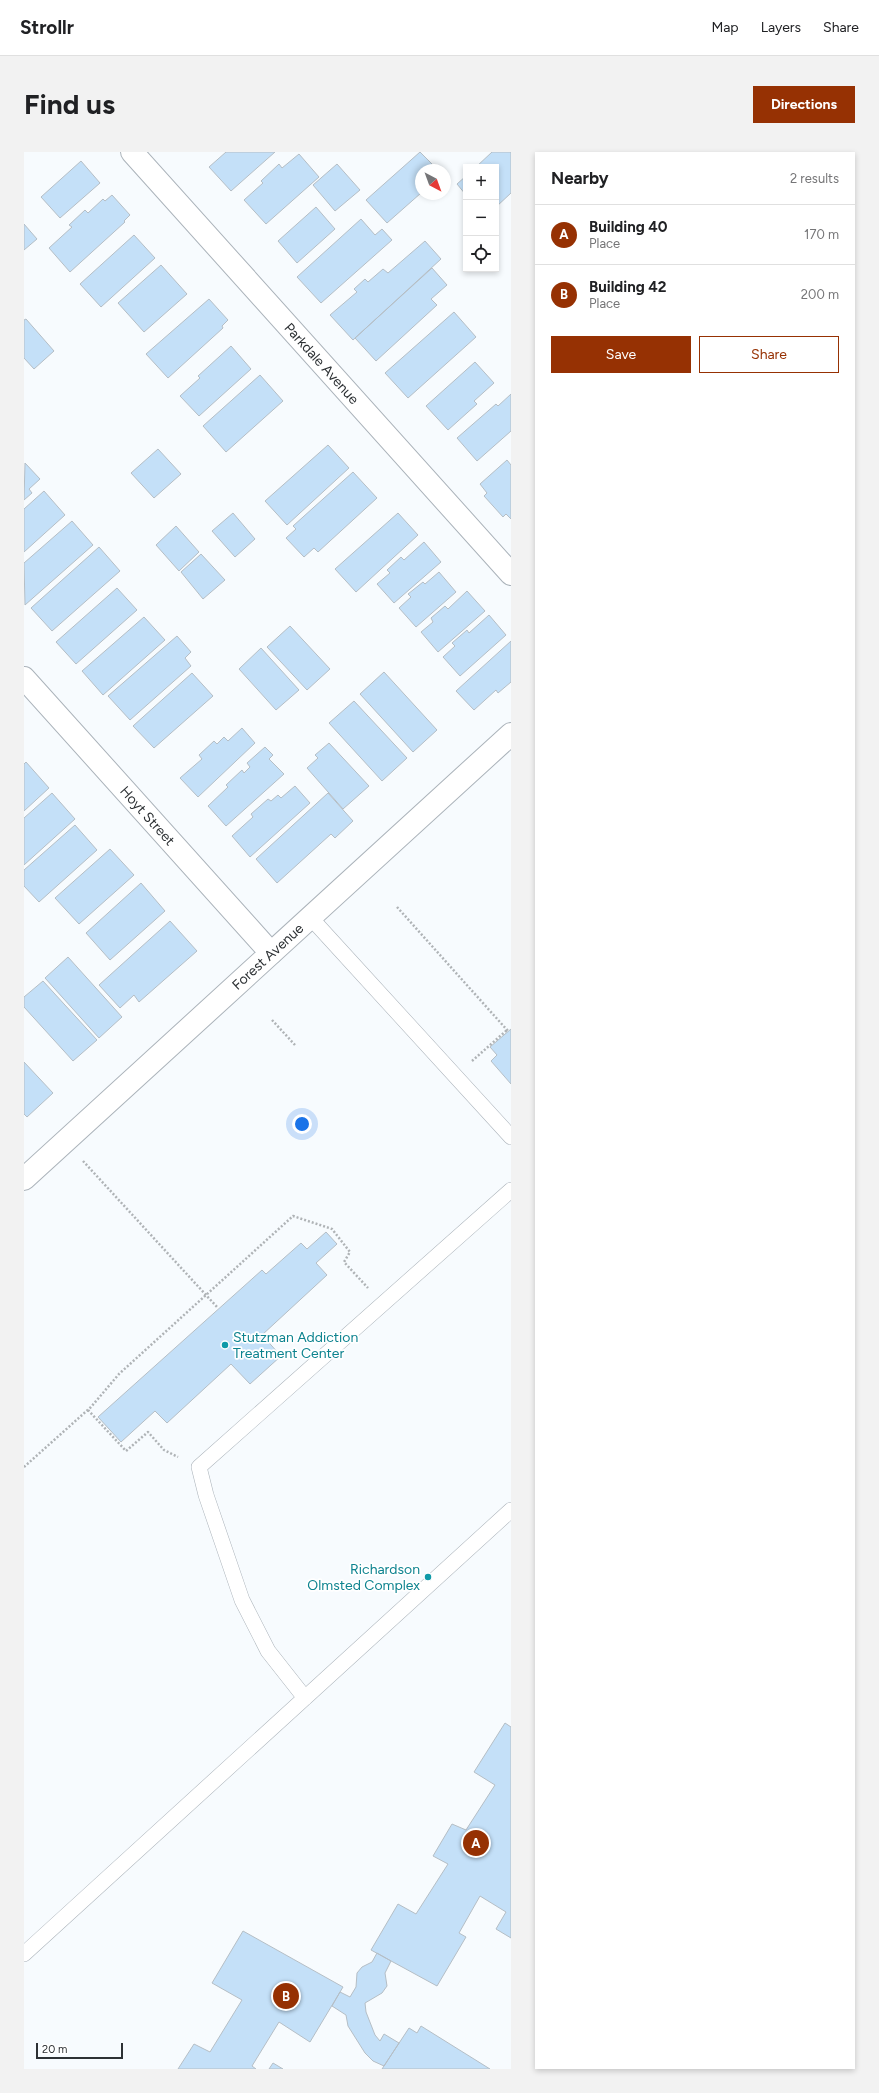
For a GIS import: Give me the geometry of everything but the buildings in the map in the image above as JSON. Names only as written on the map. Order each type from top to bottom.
[{"type":"street","name":"Parkdale Avenue","points":[[132,152],[511,574]]},
{"type":"street","name":"Hoyt Street","points":[[24,678],[271,953]]},
{"type":"street","name":"Forest Avenue","points":[[24,1179],[310,917],[509,741]]},
{"type":"lane","points":[[310,917],[511,1137]]},
{"type":"lane","points":[[305,1698],[268,1650],[242,1600],[206,1495],[199,1468],[511,1190]]},
{"type":"lane","points":[[24,1954],[511,1510]]},
{"type":"path","points":[[397,908],[507,1030],[466,1066]]},
{"type":"path","points":[[272,1020],[295,1045]]},
{"type":"path","points":[[82,1159],[217,1307]]},
{"type":"path","points":[[24,1467],[88,1410],[119,1374],[293,1216],[332,1229],[350,1252],[344,1262],[372,1292]]},
{"type":"path","points":[[88,1410],[126,1451],[148,1432],[164,1450]]},
{"type":"place","name":"Stutzman Addiction Treatment Center","points":[[225,1345]]},
{"type":"place","name":"Richardson Olmsted Complex","points":[[428,1577]]},
{"type":"place","name":"Building 40","points":[[476,1843]]},
{"type":"place","name":"Building 42","points":[[286,1996]]}]
